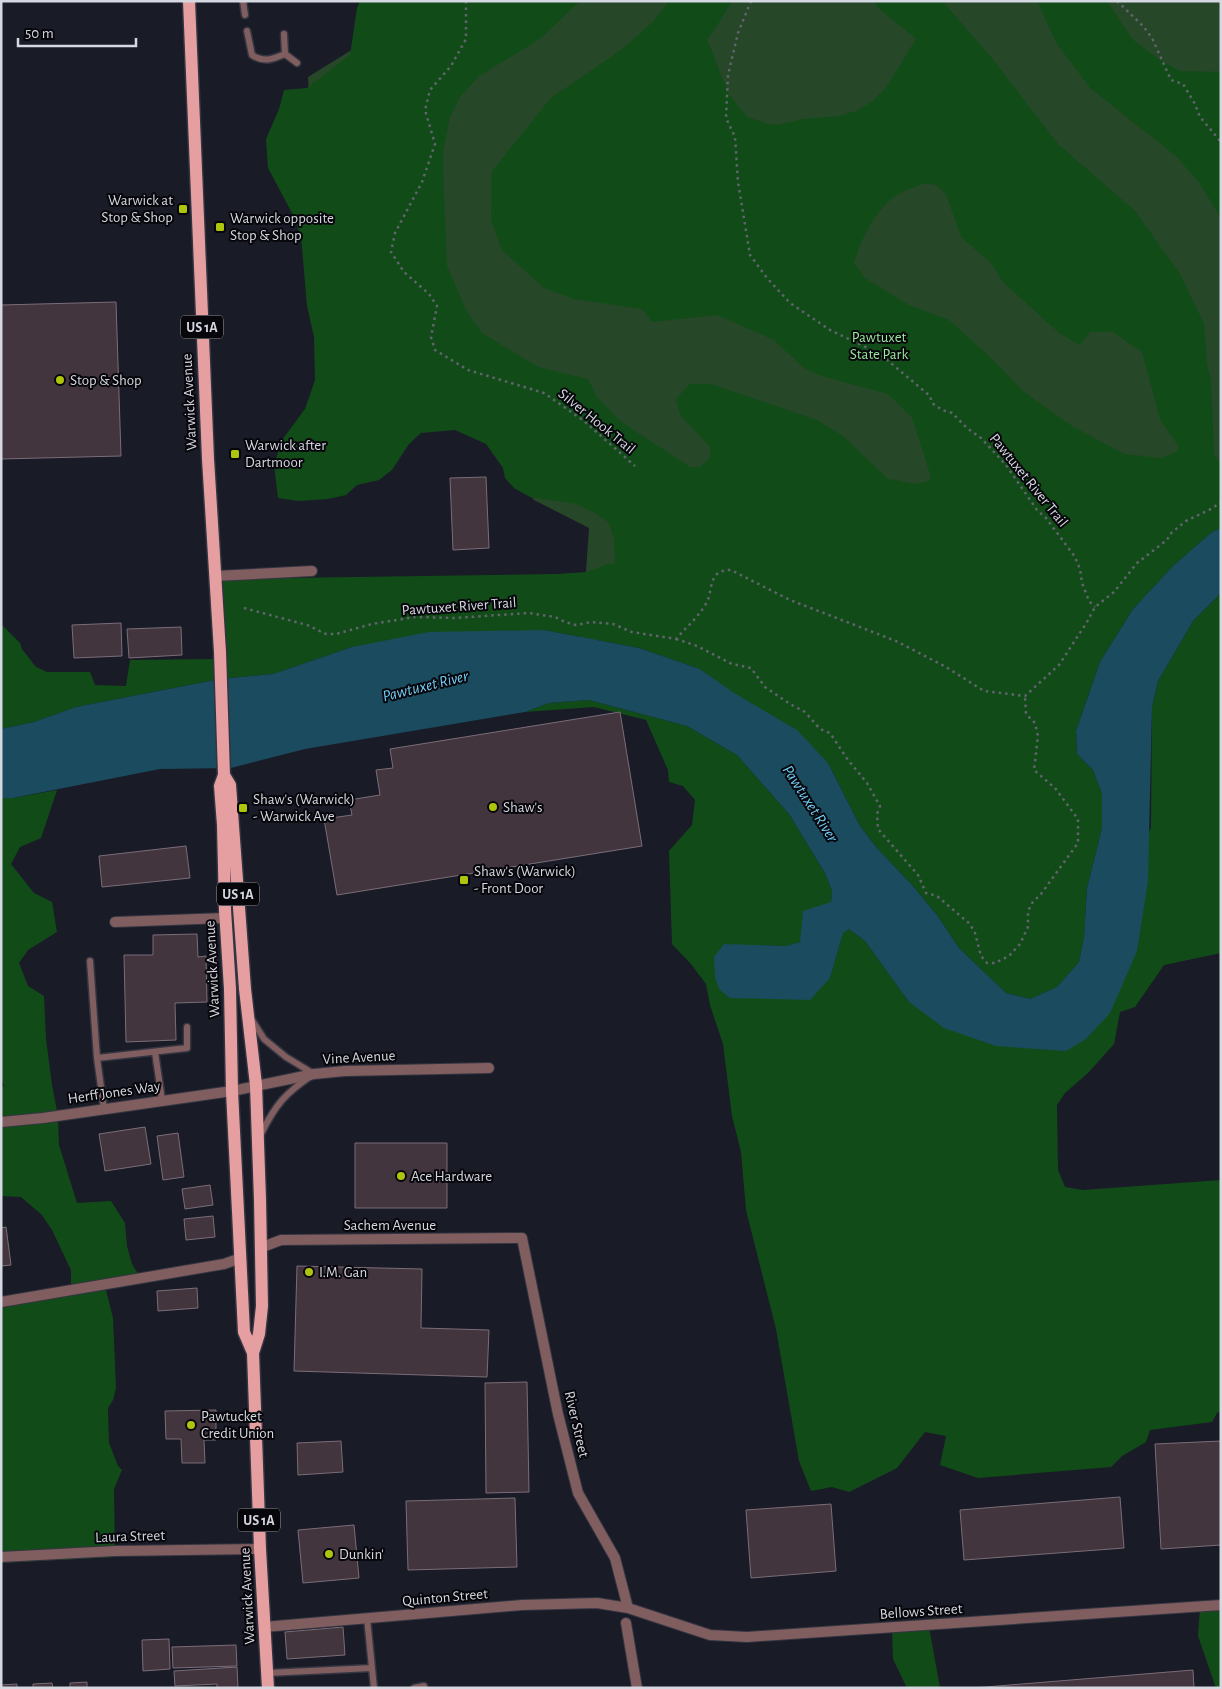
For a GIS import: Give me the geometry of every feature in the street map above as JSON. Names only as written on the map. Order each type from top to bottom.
[{"type":"main road","name":"Warwick Avenue","points":[[189,1],[201,305],[221,672],[224,772],[220,786],[223,825],[225,918],[230,989],[232,1090],[244,1332],[253,1353]]},
{"type":"main road","name":"Warwick Avenue","points":[[224,772],[230,785],[248,1014],[256,1085],[262,1306],[259,1334],[253,1353],[260,1548],[268,1688]]},
{"type":"street","points":[[215,576],[312,571]]},
{"type":"street","points":[[115,922],[225,918]]},
{"type":"street","name":"Vine Avenue","points":[[232,1090],[314,1074],[345,1071],[489,1068]]},
{"type":"street","name":"Herff Jones Way","points":[[1,1122],[43,1118],[232,1090]]},
{"type":"street","name":"Sachem Avenue","points":[[260,1248],[281,1240],[522,1238]]},
{"type":"street","name":"River Street","points":[[522,1238],[558,1414],[578,1493],[615,1558],[628,1608]]},
{"type":"street","points":[[1,1302],[224,1264],[241,1258]]},
{"type":"street","name":"Laura Street","points":[[1,1557],[115,1551],[260,1548]]},
{"type":"street","name":"Quinton Street","points":[[264,1627],[522,1605],[597,1603],[628,1608]]},
{"type":"street","name":"Bellows Street","points":[[628,1608],[710,1635],[747,1637],[1221,1605]]},
{"type":"street","points":[[626,1623],[637,1688]]},
{"type":"lane","points":[[243,1],[245,15]]},
{"type":"lane","points":[[247,31],[252,55],[259,59],[270,60],[285,54]]},
{"type":"lane","points":[[284,34],[285,54]]},
{"type":"lane","points":[[285,54],[297,63]]},
{"type":"lane","points":[[90,961],[97,1058],[104,1109]]},
{"type":"lane","points":[[248,1014],[264,1039],[286,1057],[314,1074],[292,1088],[272,1112],[258,1142]]},
{"type":"lane","points":[[97,1058],[187,1048],[187,1027]]},
{"type":"lane","points":[[155,1052],[162,1100]]},
{"type":"lane","points":[[367,1618],[374,1688]]},
{"type":"lane","points":[[267,1673],[372,1668]]},
{"type":"lane","points":[[414,1688],[424,1686]]},
{"type":"path","name":"Silver Hook Trail","points":[[466,1],[466,39],[451,66],[430,90],[425,110],[435,144],[422,182],[395,233],[392,252],[404,272],[429,294],[437,306],[431,337],[435,350],[468,370],[544,392],[584,421],[635,466]]},
{"type":"path","name":"Pawtuxet River Trail","points":[[751,1],[738,33],[728,75],[726,118],[735,137],[738,182],[750,255],[767,278],[790,302],[830,330],[880,354],[930,396],[932,403],[942,410],[952,413],[997,454],[1037,510],[1046,518],[1075,557],[1089,601],[1095,607]]},
{"type":"path","points":[[1117,1],[1143,26],[1152,38],[1171,80],[1183,84],[1195,104],[1200,117],[1221,142]]},
{"type":"path","points":[[676,639],[699,616],[718,573],[724,570],[731,570],[790,600],[896,641],[946,667],[984,691],[1025,696],[1059,665],[1088,622],[1095,607],[1114,592],[1137,563],[1166,540],[1178,527],[1221,502]]},
{"type":"path","name":"Pawtuxet River Trail","points":[[244,608],[307,625],[326,634],[336,634],[372,624],[415,617],[473,617],[529,612],[576,625],[591,622],[613,624],[632,632],[676,639],[697,646],[732,664],[751,668],[765,687],[805,712],[820,728],[830,733],[848,760],[867,783],[880,806],[877,814],[878,829],[918,875],[926,893],[937,896],[970,924],[975,933],[981,956],[987,963],[995,963],[1009,956],[1020,944],[1028,927],[1028,912],[1031,904],[1041,894],[1078,843],[1078,819],[1055,788],[1034,770],[1038,736],[1035,723],[1026,714],[1025,696]]},
{"type":"green space","name":"Pawtuxet State Park","points":[[360,1],[580,1],[540,39],[479,76],[460,97],[450,117],[443,151],[447,266],[466,310],[482,333],[538,367],[588,379],[597,397],[620,421],[690,467],[700,467],[709,459],[711,448],[680,415],[676,399],[690,384],[711,384],[817,420],[843,436],[888,479],[916,484],[929,481],[931,477],[912,418],[888,394],[818,375],[803,367],[774,340],[717,315],[652,322],[642,309],[573,299],[544,288],[502,250],[491,220],[492,171],[551,98],[621,50],[654,21],[669,1],[732,1],[707,39],[728,93],[747,117],[778,125],[803,119],[839,116],[856,111],[873,101],[887,86],[916,39],[877,7],[875,1],[942,1],[991,57],[1058,144],[1135,211],[1180,274],[1204,324],[1207,365],[1211,379],[1214,455],[1221,463],[1221,528],[1212,532],[1173,566],[1133,609],[1100,662],[1076,731],[1077,754],[1093,770],[1102,794],[1102,828],[1087,888],[1084,937],[1079,962],[1057,987],[1030,999],[1006,993],[959,948],[937,915],[876,847],[860,826],[828,763],[700,669],[639,648],[544,630],[352,647],[273,674],[220,679],[76,707],[34,722],[1,729],[1,624],[20,643],[22,649],[36,667],[47,672],[90,672],[95,685],[126,686],[130,660],[219,659],[219,579],[557,574],[587,572],[608,564],[615,564],[614,538],[608,522],[576,504],[530,497],[514,488],[505,478],[503,468],[486,444],[455,430],[421,433],[409,444],[392,470],[379,480],[357,485],[346,495],[328,499],[298,501],[278,498],[274,465],[282,440],[305,409],[315,380],[314,337],[307,306],[301,236],[292,213],[268,168],[266,139],[279,109],[284,90],[307,88],[350,55],[357,8]],"holes":[[[925,183],[936,185],[946,194],[961,237],[991,263],[1002,281],[1059,333],[1080,345],[1090,332],[1113,332],[1142,352],[1160,419],[1179,447],[1176,452],[1160,458],[1124,454],[1072,426],[1024,392],[990,357],[949,320],[909,305],[865,278],[854,263],[865,235],[882,208],[900,193]]]},
{"type":"green space","name":"Pawtuxet State Park","points":[[367,1],[1221,1],[1221,498],[581,643],[589,528],[534,500],[479,431],[323,377],[308,77],[358,46]]},
{"type":"green space","points":[[1037,1],[1107,1],[1133,40],[1159,59],[1179,71],[1221,72],[1221,218],[1198,181],[1176,156],[1091,89],[1057,44]]},
{"type":"green space","points":[[1221,593],[1221,953],[1164,965],[1135,1007],[1120,1012],[1114,1044],[1088,1073],[1065,1093],[1057,1105],[1058,1170],[1065,1187],[1083,1190],[1221,1180],[1221,1411],[1217,1413],[1212,1422],[1150,1430],[1146,1442],[1122,1456],[1111,1467],[978,1478],[940,1465],[946,1436],[925,1432],[897,1468],[849,1492],[832,1487],[811,1491],[799,1461],[776,1329],[746,1210],[741,1152],[732,1116],[723,1044],[710,1005],[706,984],[691,964],[672,944],[669,851],[692,825],[695,800],[683,786],[669,782],[668,770],[646,720],[594,707],[525,712],[549,703],[589,700],[687,726],[737,755],[789,814],[825,873],[832,891],[831,902],[800,942],[787,946],[724,945],[830,978],[843,932],[849,929],[865,941],[909,1002],[1066,1051],[1151,827],[1152,707],[1158,681],[1193,621]]},
{"type":"green space","points":[[57,790],[41,838],[20,847],[11,864],[34,893],[52,902],[57,932],[28,950],[19,963],[28,986],[44,996],[46,1039],[58,1116],[59,1145],[77,1203],[111,1201],[125,1223],[127,1246],[132,1264],[140,1277],[105,1286],[113,1318],[116,1388],[113,1400],[108,1408],[109,1443],[118,1466],[122,1470],[114,1489],[115,1557],[1,1563],[1,1302],[71,1287],[71,1270],[52,1230],[42,1215],[21,1197],[1,1196],[1,1088],[4,1086],[1,1076],[1,798],[13,798]]},
{"type":"green space","points":[[1221,1604],[1221,1688],[1216,1688],[1198,1636],[1200,1607]]},
{"type":"green space","points":[[929,1627],[940,1688],[907,1688],[893,1659],[892,1628]]},
{"type":"water","name":"Pawtuxet River","points":[[1221,528],[1221,593],[1193,621],[1158,681],[1152,707],[1148,881],[1137,951],[1110,1013],[1086,1039],[1066,1051],[996,1046],[944,1028],[909,1002],[865,941],[849,929],[843,933],[830,978],[810,1000],[730,998],[719,989],[715,977],[714,957],[724,944],[787,946],[800,942],[803,911],[831,902],[832,891],[825,873],[789,814],[737,755],[687,726],[589,700],[549,703],[525,712],[305,749],[231,768],[160,769],[13,798],[1,798],[1,729],[34,722],[76,707],[220,679],[273,674],[352,647],[429,632],[544,630],[639,648],[700,669],[734,693],[797,730],[828,763],[860,826],[876,847],[937,915],[959,948],[1006,993],[1030,999],[1057,987],[1079,962],[1084,937],[1087,888],[1102,828],[1102,794],[1093,770],[1077,754],[1076,731],[1100,662],[1133,609],[1173,566],[1212,532]]},
{"type":"building","name":"Stop & Shop","points":[[116,302],[121,456],[1,459],[1,305]]},
{"type":"building","points":[[486,477],[489,548],[453,550],[450,478]]},
{"type":"building","points":[[121,623],[122,656],[74,658],[72,625]]},
{"type":"building","points":[[181,627],[182,655],[129,658],[127,629]]},
{"type":"building","name":"Shaw's","points":[[620,712],[642,846],[337,895],[324,819],[352,815],[349,800],[380,795],[376,770],[393,768],[390,749]]},
{"type":"building","points":[[186,846],[190,878],[102,887],[99,856]]},
{"type":"building","points":[[197,934],[198,957],[206,956],[207,1002],[175,1003],[176,1040],[126,1042],[124,955],[153,955],[153,935]]},
{"type":"building","points":[[145,1127],[151,1164],[105,1171],[99,1134]]},
{"type":"building","points":[[178,1133],[184,1177],[163,1180],[157,1136]]},
{"type":"building","name":"Ace Hardware","points":[[355,1143],[447,1143],[447,1208],[355,1208]]},
{"type":"building","points":[[210,1185],[213,1205],[185,1209],[182,1189]]},
{"type":"building","points":[[213,1216],[215,1237],[186,1240],[184,1219]]},
{"type":"building","points":[[6,1227],[11,1265],[1,1266],[1,1228]]},
{"type":"building","points":[[297,1266],[422,1269],[421,1328],[489,1330],[487,1377],[294,1371]]},
{"type":"building","points":[[197,1288],[198,1308],[158,1311],[157,1291]]},
{"type":"building","points":[[527,1382],[529,1492],[486,1493],[485,1383]]},
{"type":"building","name":"Pawtucket Credit Union","points":[[216,1410],[216,1440],[204,1440],[205,1463],[182,1463],[181,1439],[166,1439],[165,1411]]},
{"type":"building","points":[[341,1441],[343,1472],[298,1475],[297,1443]]},
{"type":"building","points":[[1221,1441],[1221,1545],[1161,1549],[1155,1444]]},
{"type":"building","points":[[1120,1497],[1124,1548],[964,1560],[960,1510]]},
{"type":"building","points":[[515,1498],[517,1567],[408,1570],[406,1501]]},
{"type":"building","points":[[831,1504],[836,1571],[751,1578],[746,1510]]},
{"type":"building","name":"Dunkin'","points":[[354,1525],[359,1578],[303,1583],[298,1530]]},
{"type":"building","points":[[343,1627],[345,1655],[287,1659],[285,1632]]},
{"type":"building","points":[[169,1639],[170,1669],[143,1671],[142,1640]]},
{"type":"building","points":[[236,1645],[237,1666],[173,1668],[172,1647]]},
{"type":"building","points":[[237,1667],[238,1688],[217,1688],[217,1684],[175,1686],[174,1671]]},
{"type":"building","points":[[1193,1670],[1194,1688],[973,1688]]},
{"type":"building","points":[[87,1682],[87,1688],[70,1688],[70,1683]]},
{"type":"building","points":[[52,1683],[53,1688],[33,1688],[33,1684]]},
{"type":"building","points":[[17,1684],[17,1688],[1,1688],[1,1685]]},
{"type":"place","name":"Warwick at Stop & Shop","points":[[183,209]]},
{"type":"place","name":"Warwick opposite Stop & Shop","points":[[220,227]]},
{"type":"place","name":"Stop & Shop","points":[[60,380]]},
{"type":"place","name":"Warwick after Dartmoor","points":[[235,454]]},
{"type":"place","name":"Shaw's","points":[[493,807]]},
{"type":"place","name":"Shaw's (Warwick) - Warwick Ave","points":[[243,808]]},
{"type":"place","name":"Shaw's (Warwick) - Front Door","points":[[464,880]]},
{"type":"place","name":"Ace Hardware","points":[[401,1176]]},
{"type":"place","name":"I.M. Gan","points":[[309,1272]]},
{"type":"place","name":"Pawtucket Credit Union","points":[[191,1425]]},
{"type":"place","name":"Dunkin'","points":[[329,1554]]}]
